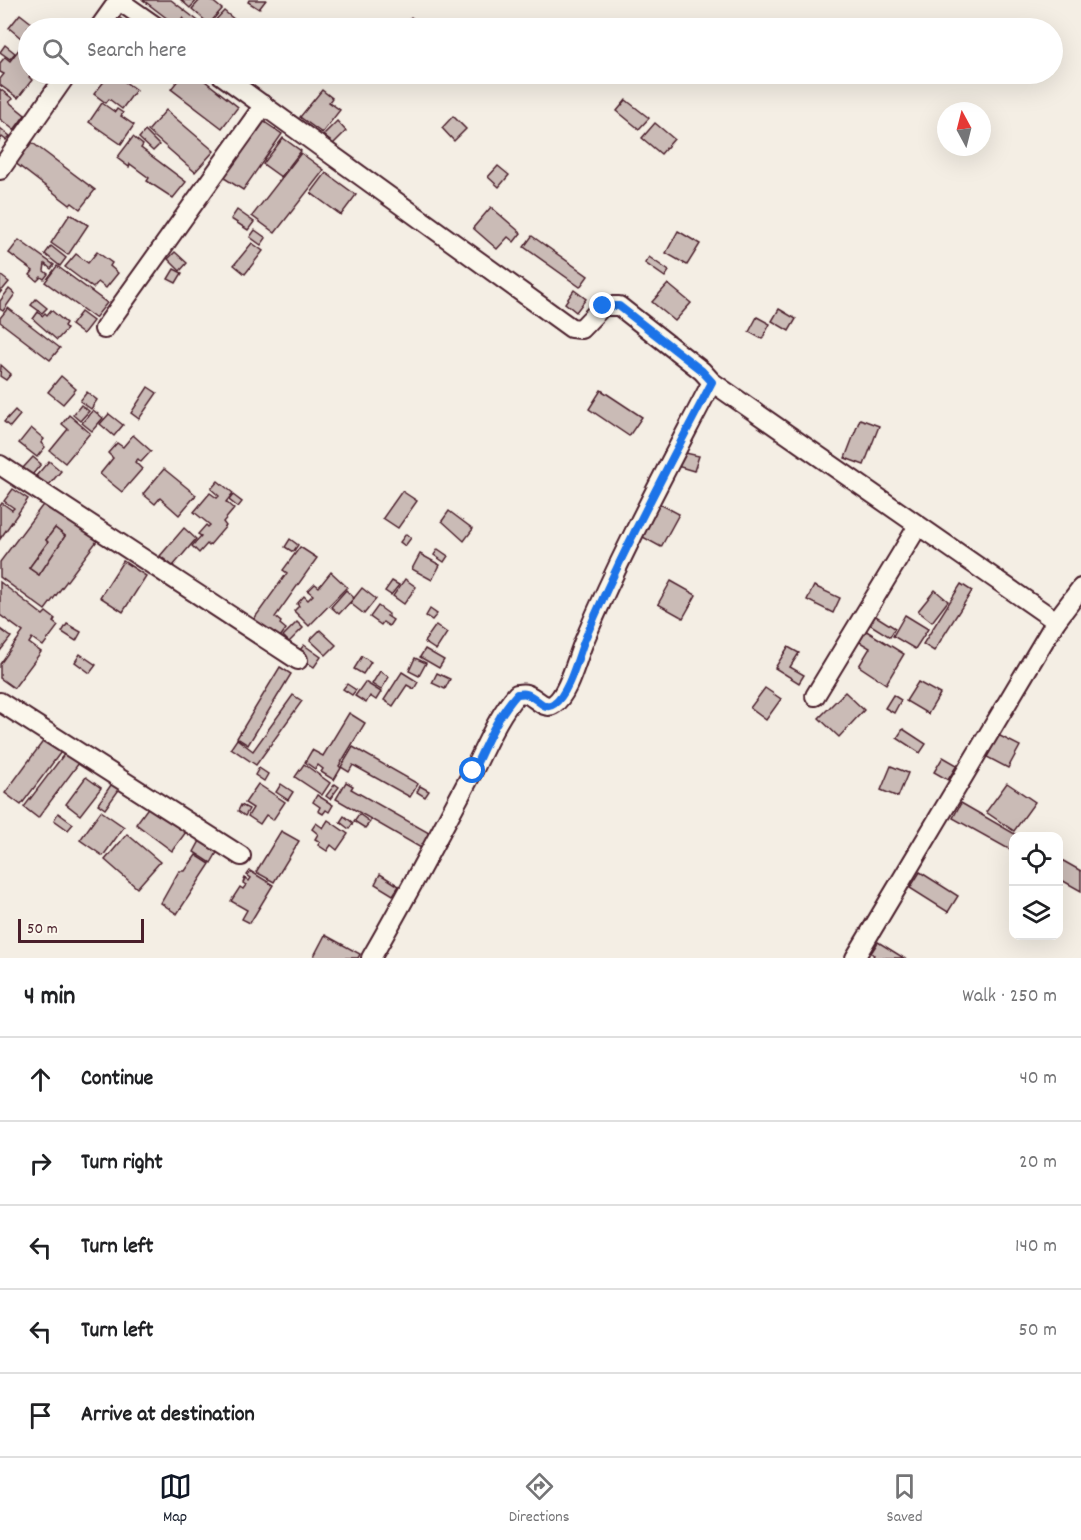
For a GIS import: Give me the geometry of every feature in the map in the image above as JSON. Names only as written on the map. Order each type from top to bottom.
[{"type":"street","points":[[106,18],[118,0],[144,18]]},
{"type":"street","points":[[0,170],[61,84]]},
{"type":"street","points":[[234,84],[571,328],[581,329],[603,306],[619,306],[702,371],[712,382],[1056,621]]},
{"type":"street","points":[[104,329],[264,105]]},
{"type":"street","points":[[370,958],[509,703],[517,694],[527,694],[545,706],[550,706],[562,696],[584,639],[650,501],[712,382]]},
{"type":"street","points":[[0,465],[298,660]]},
{"type":"street","points":[[815,696],[918,526]]},
{"type":"street","points":[[855,958],[1056,621],[1081,588]]},
{"type":"street","points":[[0,702],[242,856]]},
{"type":"building","points":[[143,0],[171,0],[194,18],[167,18]]},
{"type":"building","points":[[181,0],[197,0],[190,8]]},
{"type":"building","points":[[200,0],[211,0],[222,9],[214,18],[202,18],[192,9]]},
{"type":"building","points":[[249,0],[266,0],[259,9],[248,2]]},
{"type":"building","points":[[224,11],[232,18],[218,18]]},
{"type":"building","points":[[20,14],[25,18],[18,18],[18,36],[9,28]]},
{"type":"building","points":[[5,45],[15,53],[10,59],[0,52]]},
{"type":"building","points":[[18,51],[18,84],[29,84],[18,98],[0,85],[0,79],[4,74],[0,72],[0,63],[5,57],[10,61]]},
{"type":"building","points":[[102,84],[128,84],[136,90],[122,109],[109,99],[106,103],[94,94]]},
{"type":"building","points":[[175,84],[209,84],[238,107],[222,128],[171,89]]},
{"type":"building","points":[[0,89],[13,99],[9,102],[25,115],[14,130],[0,119]]},
{"type":"building","points":[[322,90],[332,98],[329,102],[340,110],[322,133],[300,117]]},
{"type":"building","points":[[626,100],[649,118],[639,129],[617,111]]},
{"type":"building","points":[[102,103],[115,112],[117,109],[123,113],[121,116],[134,125],[121,144],[89,122]]},
{"type":"building","points":[[166,110],[214,151],[195,172],[148,131]]},
{"type":"building","points":[[453,116],[466,129],[454,141],[442,128]]},
{"type":"building","points":[[260,119],[282,134],[243,190],[221,176]]},
{"type":"building","points":[[337,121],[346,131],[333,144],[323,135]]},
{"type":"building","points":[[655,123],[674,139],[661,154],[642,138]]},
{"type":"building","points":[[0,128],[10,136],[6,140],[2,137],[0,140]]},
{"type":"building","points":[[145,131],[159,145],[153,151],[139,138]]},
{"type":"building","points":[[133,137],[143,145],[141,148],[186,182],[173,198],[147,181],[149,178],[130,164],[129,167],[117,158]]},
{"type":"building","points":[[283,138],[301,151],[281,177],[263,164]]},
{"type":"building","points":[[30,141],[95,190],[80,209],[72,203],[70,205],[14,162]]},
{"type":"building","points":[[301,153],[324,170],[275,233],[252,216]]},
{"type":"building","points":[[498,166],[509,175],[499,187],[488,177]]},
{"type":"building","points":[[326,173],[356,195],[341,215],[311,193]]},
{"type":"building","points":[[491,207],[521,233],[514,242],[508,237],[497,249],[473,228]]},
{"type":"building","points":[[237,210],[254,222],[248,230],[231,219]]},
{"type":"building","points":[[70,214],[88,225],[68,255],[51,243]]},
{"type":"building","points":[[255,230],[266,238],[261,245],[250,237]]},
{"type":"building","points":[[678,231],[700,244],[687,265],[666,253]]},
{"type":"building","points":[[532,236],[588,276],[580,287],[524,247]]},
{"type":"building","points":[[19,240],[54,265],[51,269],[45,264],[44,271],[48,274],[44,279],[41,277],[37,281],[30,275],[33,271],[9,253]]},
{"type":"building","points":[[252,243],[263,251],[245,274],[234,265]]},
{"type":"building","points":[[51,246],[66,258],[60,266],[45,254]]},
{"type":"building","points":[[97,252],[112,263],[110,266],[118,273],[106,288],[98,282],[93,288],[65,267],[76,254],[88,263]]},
{"type":"building","points":[[175,252],[187,263],[180,271],[168,259]]},
{"type":"building","points":[[649,257],[669,271],[665,277],[645,263]]},
{"type":"building","points":[[57,266],[107,303],[95,318],[45,282]]},
{"type":"building","points":[[174,269],[182,273],[176,283],[168,279]]},
{"type":"building","points":[[0,275],[9,282],[0,293]]},
{"type":"building","points":[[668,284],[691,303],[675,321],[652,302]]},
{"type":"building","points":[[9,289],[15,294],[3,311],[0,309],[0,301]]},
{"type":"building","points":[[574,290],[586,299],[576,312],[565,303]]},
{"type":"building","points":[[36,299],[47,308],[42,313],[31,305]]},
{"type":"building","points":[[8,308],[60,348],[50,360],[0,322],[0,318]]},
{"type":"building","points":[[779,309],[796,319],[789,331],[772,321]]},
{"type":"building","points":[[51,310],[66,323],[64,326],[67,329],[57,340],[33,319],[38,312],[42,316],[45,313],[47,315]]},
{"type":"building","points":[[81,312],[93,321],[83,334],[71,325]]},
{"type":"building","points":[[757,317],[770,324],[762,339],[749,332]]},
{"type":"building","points":[[1,365],[11,374],[6,380],[0,376]]},
{"type":"building","points":[[61,376],[76,389],[63,404],[48,392]]},
{"type":"building","points":[[148,387],[157,393],[139,419],[131,413]]},
{"type":"building","points":[[601,390],[642,417],[629,436],[589,409]]},
{"type":"building","points":[[87,392],[97,400],[91,409],[80,401]]},
{"type":"building","points":[[81,405],[89,411],[80,421],[73,415]]},
{"type":"building","points":[[15,410],[20,415],[10,427],[4,422]]},
{"type":"building","points":[[93,410],[103,418],[92,431],[82,423]]},
{"type":"building","points":[[109,414],[123,425],[114,436],[100,424]]},
{"type":"building","points":[[69,415],[90,433],[65,463],[50,451],[68,429],[62,424]]},
{"type":"building","points":[[860,419],[879,426],[864,465],[845,458]]},
{"type":"building","points":[[31,428],[44,439],[41,443],[45,447],[37,457],[19,443]]},
{"type":"building","points":[[133,435],[151,451],[141,462],[138,459],[135,462],[142,469],[122,492],[100,474],[113,458],[108,453],[117,443],[123,447]]},
{"type":"building","points":[[681,452],[699,456],[694,471],[677,466]]},
{"type":"building","points":[[33,457],[41,464],[32,475],[23,468]]},
{"type":"building","points":[[49,461],[61,471],[48,486],[36,476]]},
{"type":"building","points":[[164,469],[196,495],[179,515],[160,498],[155,504],[143,494]]},
{"type":"building","points":[[218,481],[233,493],[226,502],[234,509],[223,522],[226,526],[209,546],[207,544],[199,553],[192,546],[201,536],[198,534],[206,525],[208,527],[210,525],[194,512],[210,493],[217,498],[219,496],[211,489]]},
{"type":"building","points":[[13,489],[28,499],[0,539],[0,506],[2,503],[12,510],[14,508],[4,501]]},
{"type":"building","points":[[402,491],[417,501],[398,528],[383,518]]},
{"type":"building","points":[[233,495],[242,502],[238,507],[229,500]]},
{"type":"building","points":[[48,498],[100,537],[45,610],[0,577],[0,562]],"holes":[[[55,528],[65,536],[39,575],[29,568]]]},
{"type":"building","points":[[658,503],[679,514],[661,547],[641,536]]},
{"type":"building","points":[[449,511],[473,529],[464,541],[442,521]]},
{"type":"building","points":[[55,528],[65,536],[39,575],[29,568]]},
{"type":"building","points":[[184,528],[196,539],[173,566],[160,556]]},
{"type":"building","points":[[406,534],[411,538],[405,546],[400,542]]},
{"type":"building","points":[[290,539],[298,545],[293,552],[285,547]]},
{"type":"building","points":[[300,547],[317,558],[275,617],[286,629],[277,641],[251,623],[287,573],[283,570]]},
{"type":"building","points":[[438,549],[448,556],[444,562],[434,555]]},
{"type":"building","points":[[420,554],[440,565],[432,580],[412,569]]},
{"type":"building","points":[[123,561],[146,576],[123,612],[100,597]]},
{"type":"building","points":[[331,572],[347,587],[309,626],[294,611],[304,596],[308,600],[313,595],[308,591],[315,584],[319,587]]},
{"type":"building","points":[[405,579],[416,587],[404,604],[393,596]]},
{"type":"building","points":[[392,581],[399,585],[391,595],[385,591]]},
{"type":"building","points":[[671,581],[696,595],[683,618],[658,604]]},
{"type":"building","points":[[0,582],[43,615],[46,612],[55,619],[53,622],[58,626],[43,646],[32,638],[29,643],[41,652],[14,688],[0,678],[0,664],[23,632],[0,615]]},
{"type":"building","points":[[961,584],[972,591],[934,651],[923,644]]},
{"type":"building","points":[[814,586],[840,598],[833,613],[807,600]]},
{"type":"building","points":[[362,588],[376,599],[364,614],[350,603]]},
{"type":"building","points":[[346,590],[354,598],[339,614],[331,607]]},
{"type":"building","points":[[935,590],[948,601],[932,622],[918,611]]},
{"type":"building","points":[[378,606],[393,620],[389,626],[383,622],[381,625],[370,617]]},
{"type":"building","points":[[430,609],[437,614],[432,620],[426,616]]},
{"type":"building","points":[[871,613],[895,628],[890,637],[866,622]]},
{"type":"building","points":[[905,615],[928,629],[915,649],[893,636]]},
{"type":"building","points":[[297,622],[303,628],[289,642],[283,636]]},
{"type":"building","points":[[67,624],[81,632],[76,641],[62,632]]},
{"type":"building","points":[[436,625],[447,633],[436,650],[424,642]]},
{"type":"building","points":[[860,627],[904,654],[886,684],[859,666],[870,648],[853,638]]},
{"type":"building","points":[[0,629],[11,637],[0,651]]},
{"type":"building","points":[[320,630],[336,645],[326,655],[310,640]]},
{"type":"building","points":[[304,645],[321,657],[314,667],[296,655]]},
{"type":"building","points":[[788,647],[799,653],[790,667],[804,675],[799,683],[775,668]]},
{"type":"building","points":[[425,649],[444,660],[439,668],[420,657]]},
{"type":"building","points":[[80,654],[96,665],[90,673],[75,662]]},
{"type":"building","points":[[362,656],[371,662],[363,674],[354,669]]},
{"type":"building","points":[[415,658],[426,663],[419,676],[409,671]]},
{"type":"building","points":[[280,667],[291,674],[248,745],[237,738]]},
{"type":"building","points":[[380,671],[389,677],[381,690],[372,684]]},
{"type":"building","points":[[402,672],[418,682],[414,689],[407,685],[393,706],[384,700]]},
{"type":"building","points":[[437,673],[450,679],[445,689],[432,683]]},
{"type":"building","points":[[365,682],[381,692],[376,700],[370,696],[366,703],[355,696]]},
{"type":"building","points":[[918,682],[940,694],[928,714],[906,701]]},
{"type":"building","points":[[347,684],[356,690],[352,695],[343,689]]},
{"type":"building","points":[[765,688],[781,699],[766,720],[750,708]]},
{"type":"building","points":[[845,692],[864,710],[839,737],[819,718]]},
{"type":"building","points":[[293,695],[302,701],[256,765],[231,748],[237,739],[253,751]]},
{"type":"building","points":[[893,695],[901,700],[894,713],[885,708]]},
{"type":"building","points":[[349,713],[365,723],[339,766],[341,768],[334,780],[321,772],[323,769],[318,765],[315,769],[305,762],[312,750],[323,756]]},
{"type":"building","points":[[903,729],[926,744],[920,753],[897,738]]},
{"type":"building","points":[[998,735],[1020,746],[1008,768],[987,757]]},
{"type":"building","points":[[47,736],[64,748],[21,805],[5,793]]},
{"type":"building","points":[[353,747],[418,784],[410,797],[353,765],[349,772],[341,767]]},
{"type":"building","points":[[68,749],[82,759],[38,818],[24,807]]},
{"type":"building","points":[[943,757],[957,765],[948,780],[934,772]]},
{"type":"building","points":[[304,764],[330,783],[322,795],[295,777]]},
{"type":"building","points":[[891,766],[908,773],[898,797],[881,790]]},
{"type":"building","points":[[259,768],[268,774],[264,781],[255,775]]},
{"type":"building","points":[[86,777],[101,788],[80,815],[66,804]]},
{"type":"building","points":[[113,782],[121,787],[105,809],[98,804]]},
{"type":"building","points":[[346,782],[353,786],[351,789],[429,833],[421,848],[336,799]]},
{"type":"building","points":[[1007,783],[1035,802],[1014,831],[986,812]]},
{"type":"building","points":[[258,784],[285,802],[273,820],[266,815],[260,824],[248,816],[253,808],[245,803]]},
{"type":"building","points":[[281,784],[293,792],[288,800],[276,792]]},
{"type":"building","points":[[335,784],[339,787],[330,799],[326,796]]},
{"type":"building","points":[[420,786],[429,791],[425,797],[417,792]]},
{"type":"building","points":[[317,795],[333,805],[329,812],[326,810],[323,814],[318,811],[320,807],[313,802]]},
{"type":"building","points":[[152,802],[189,828],[172,851],[136,824]]},
{"type":"building","points":[[961,803],[1011,832],[1009,832],[1009,849],[953,818]]},
{"type":"building","points":[[241,805],[249,809],[245,816],[238,811]]},
{"type":"building","points":[[101,811],[124,827],[103,856],[80,840]]},
{"type":"building","points":[[58,813],[73,824],[68,830],[54,820]]},
{"type":"building","points":[[359,814],[370,822],[365,828],[354,821]]},
{"type":"building","points":[[344,816],[353,823],[349,829],[340,822]]},
{"type":"building","points":[[328,820],[348,834],[337,850],[331,845],[327,851],[318,845],[320,842],[315,839],[318,834],[312,829],[316,823],[323,828]]},
{"type":"building","points":[[281,831],[299,841],[274,882],[256,872]]},
{"type":"building","points":[[127,834],[160,862],[137,888],[105,860]]},
{"type":"building","points":[[201,839],[219,849],[211,863],[194,852]]},
{"type":"building","points":[[196,855],[210,864],[177,914],[161,903],[179,871],[185,871]]},
{"type":"building","points":[[1063,861],[1081,871],[1081,891],[1063,881]]},
{"type":"building","points":[[250,871],[273,885],[250,923],[242,919],[247,910],[231,901],[240,887],[243,889],[246,885],[243,883],[245,878],[249,881],[251,878],[247,875]]},
{"type":"building","points":[[920,872],[958,896],[948,912],[910,888]]},
{"type":"building","points":[[380,874],[399,886],[393,895],[375,884]]},
{"type":"building","points":[[325,935],[360,954],[358,958],[313,958]]},
{"type":"building","points":[[878,942],[904,958],[872,958],[874,955],[871,953]]},
{"type":"route","points":[[473,771],[492,731],[517,694],[527,694],[545,706],[555,704],[562,696],[584,639],[650,501],[712,382],[702,371],[619,306],[610,304],[603,306]]}]
